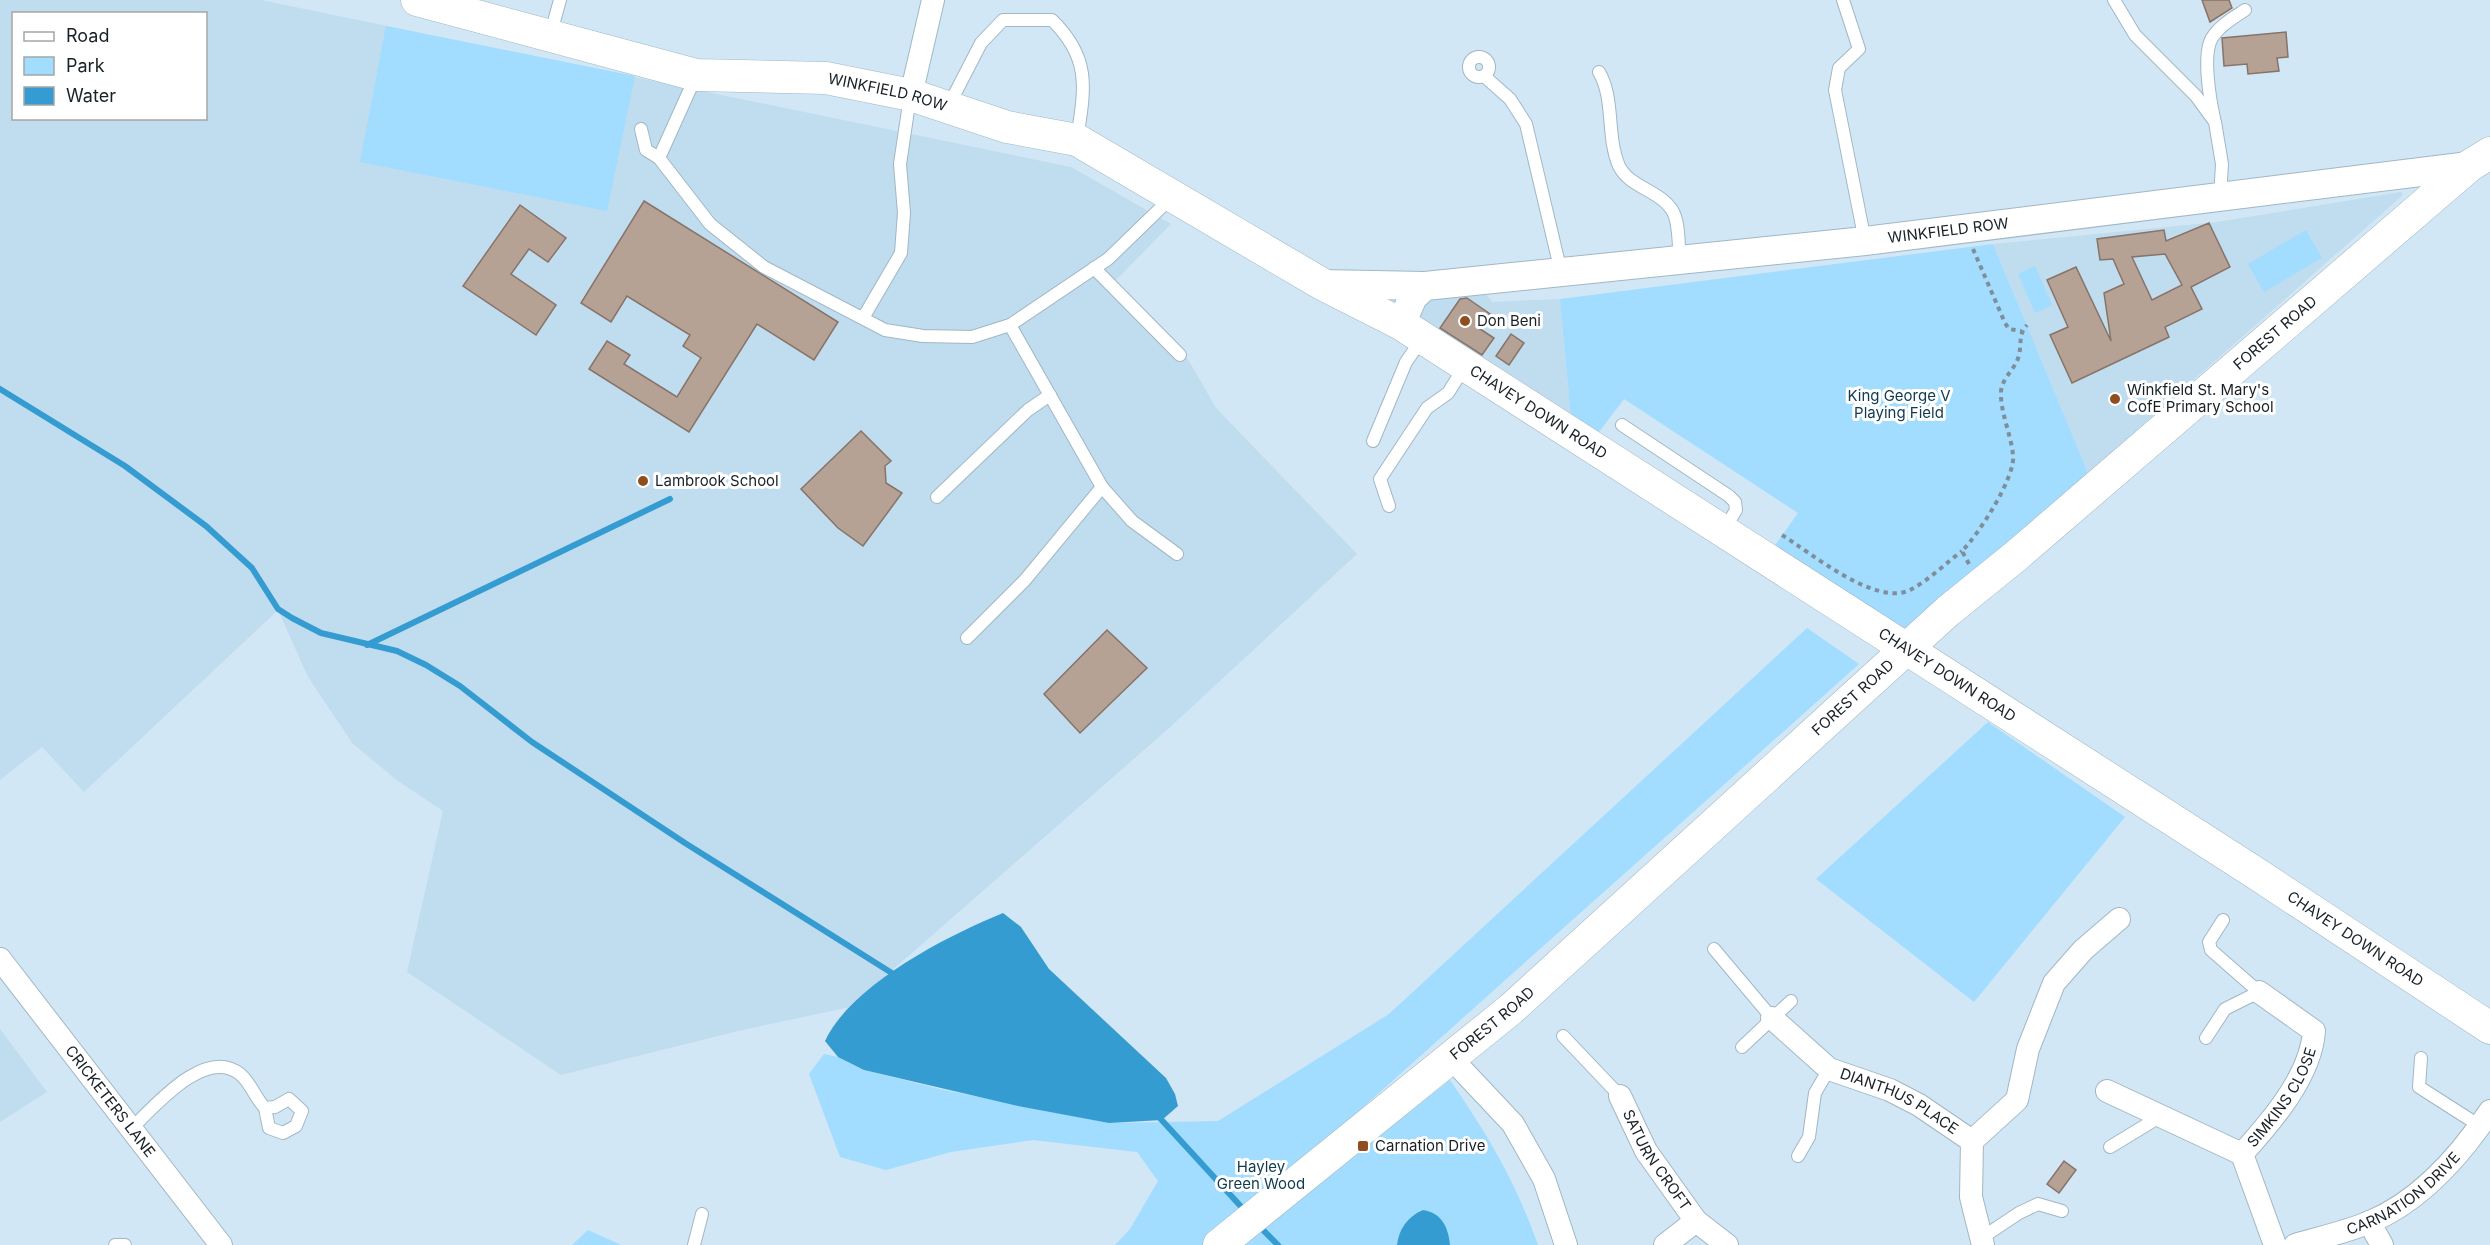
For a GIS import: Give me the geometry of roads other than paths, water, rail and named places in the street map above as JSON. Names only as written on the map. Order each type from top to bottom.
[{"type":"main road","name":"WINKFIELD ROW","points":[[417,0],[696,75],[826,78],[910,95],[1007,126],[1077,140],[1322,284],[1412,331]]},
{"type":"main road","name":"FOREST ROAD","points":[[1231,1236],[1511,1009],[1907,648],[2479,160]]},
{"type":"main road","name":"CHAVEY DOWN ROAD","points":[[1412,331],[2257,874],[2490,1028]]},
{"type":"street","points":[[910,95],[933,0]]},
{"type":"street","name":"WINKFIELD ROW","points":[[1322,284],[1425,286],[1680,261],[2220,198],[2479,160]]},
{"type":"street","points":[[1412,331],[1413,297],[1425,286]]},
{"type":"street","points":[[1982,1242],[1971,1197],[1972,1141],[2017,1100],[2028,1049],[2054,983],[2083,950],[2118,919]]},
{"type":"street","name":"CRICKETERS LANE","points":[[0,959],[221,1245]]},
{"type":"street","name":"SIMKINS CLOSE","points":[[2242,1154],[2278,1113],[2313,1048],[2314,1031],[2259,992]]},
{"type":"street","name":"DIANTHUS PLACE","points":[[1772,1018],[1829,1069],[1890,1089],[1919,1105],[1972,1141]]},
{"type":"street","points":[[1450,1057],[1513,1124],[1544,1179],[1566,1245]]},
{"type":"street","name":"SIMKINS CLOSE","points":[[2107,1091],[2242,1154],[2275,1245]]},
{"type":"street","name":"SATURN CROFT","points":[[1620,1096],[1646,1151],[1696,1221],[1727,1245]]},
{"type":"street","name":"CARNATION DRIVE","points":[[2295,1245],[2369,1222],[2395,1209],[2431,1183],[2485,1119]]},
{"type":"street","name":"SATURN CROFT","points":[[1665,1245],[1696,1221]]},
{"type":"street","points":[[2369,1222],[2382,1245]]},
{"type":"lane","points":[[550,36],[560,0]]},
{"type":"lane","points":[[1843,0],[1859,49],[1839,68],[1835,90],[1864,241]]},
{"type":"lane","points":[[2114,0],[2135,34],[2196,96],[2215,122]]},
{"type":"lane","points":[[2220,198],[2222,164],[2207,88],[2210,40],[2220,28],[2244,9]]},
{"type":"lane","points":[[947,108],[981,43],[1003,20],[1052,20],[1070,38],[1082,66],[1082,103],[1077,140]]},
{"type":"lane","points":[[1599,72],[1607,85],[1611,147],[1621,170],[1633,181],[1659,195],[1674,212],[1680,261]]},
{"type":"lane","points":[[659,158],[696,75]]},
{"type":"lane","points":[[1484,76],[1510,99],[1526,124],[1561,272]]},
{"type":"lane","points":[[863,318],[901,253],[904,213],[900,164],[910,95]]},
{"type":"lane","points":[[640,129],[646,150],[659,158],[710,224],[764,267],[885,330],[922,336],[972,337],[1010,325],[1108,259],[1173,195]]},
{"type":"lane","points":[[1094,268],[1180,355]]},
{"type":"lane","points":[[1010,325],[1102,487],[1132,521],[1178,554]]},
{"type":"lane","points":[[1373,441],[1406,362],[1412,331]]},
{"type":"lane","points":[[1389,506],[1380,479],[1427,408],[1448,393],[1466,365]]},
{"type":"lane","points":[[937,497],[1028,410],[1050,395]]},
{"type":"lane","points":[[1622,425],[1735,502],[1736,510],[1724,531]]},
{"type":"lane","points":[[967,638],[1025,580],[1102,487]]},
{"type":"lane","name":"SIMKINS CLOSE","points":[[2223,920],[2209,942],[2211,950],[2259,992]]},
{"type":"lane","points":[[1714,949],[1772,1018]]},
{"type":"lane","points":[[2206,1038],[2225,1009],[2259,992]]},
{"type":"lane","points":[[1742,1047],[1791,1001]]},
{"type":"lane","points":[[1563,1036],[1620,1096]]},
{"type":"lane","points":[[2421,1058],[2419,1088],[2485,1119]]},
{"type":"lane","points":[[131,1129],[183,1080],[211,1068],[232,1069],[241,1075],[254,1097],[266,1108]]},
{"type":"lane","points":[[1798,1156],[1809,1137],[1815,1093],[1829,1069]]},
{"type":"lane","points":[[2110,1147],[2161,1116]]},
{"type":"lane","points":[[1982,1242],[2019,1213],[2038,1204],[2062,1211]]},
{"type":"lane","points":[[694,1245],[702,1214]]},
{"type":"lane","points":[[115,1245],[125,1245]]},
{"type":"water","points":[[1003,913],[1021,927],[1049,969],[1166,1078],[1175,1094],[1178,1106],[1162,1120],[1109,1123],[1018,1106],[864,1070],[838,1057],[825,1041],[838,1020],[856,1000],[903,964],[955,935]]},
{"type":"water","points":[[1423,1210],[1435,1214],[1443,1222],[1448,1232],[1450,1245],[1397,1245],[1405,1224],[1412,1216]]},
{"type":"waterway","points":[[0,389],[125,466],[206,526],[252,568],[278,609],[321,633],[397,651],[426,665],[460,686],[532,742],[685,843],[895,975]]},
{"type":"waterway","points":[[367,645],[670,499]]},
{"type":"waterway","points":[[1158,1116],[1246,1212]]},
{"type":"waterway","points":[[1257,1224],[1278,1245]]},
{"type":"place","name":"Don Beni","points":[[1465,321]]},
{"type":"place","name":"Winkfield St. Mary's CofE Primary School","points":[[2115,399]]},
{"type":"place","name":"Lambrook School","points":[[643,481]]},
{"type":"place","name":"Carnation Drive","points":[[1363,1146]]},
{"type":"park label","name":"King George V Playing Field","points":[[1899,404]]},
{"type":"park label","name":"Hayley Green Wood","points":[[1261,1176]]}]
